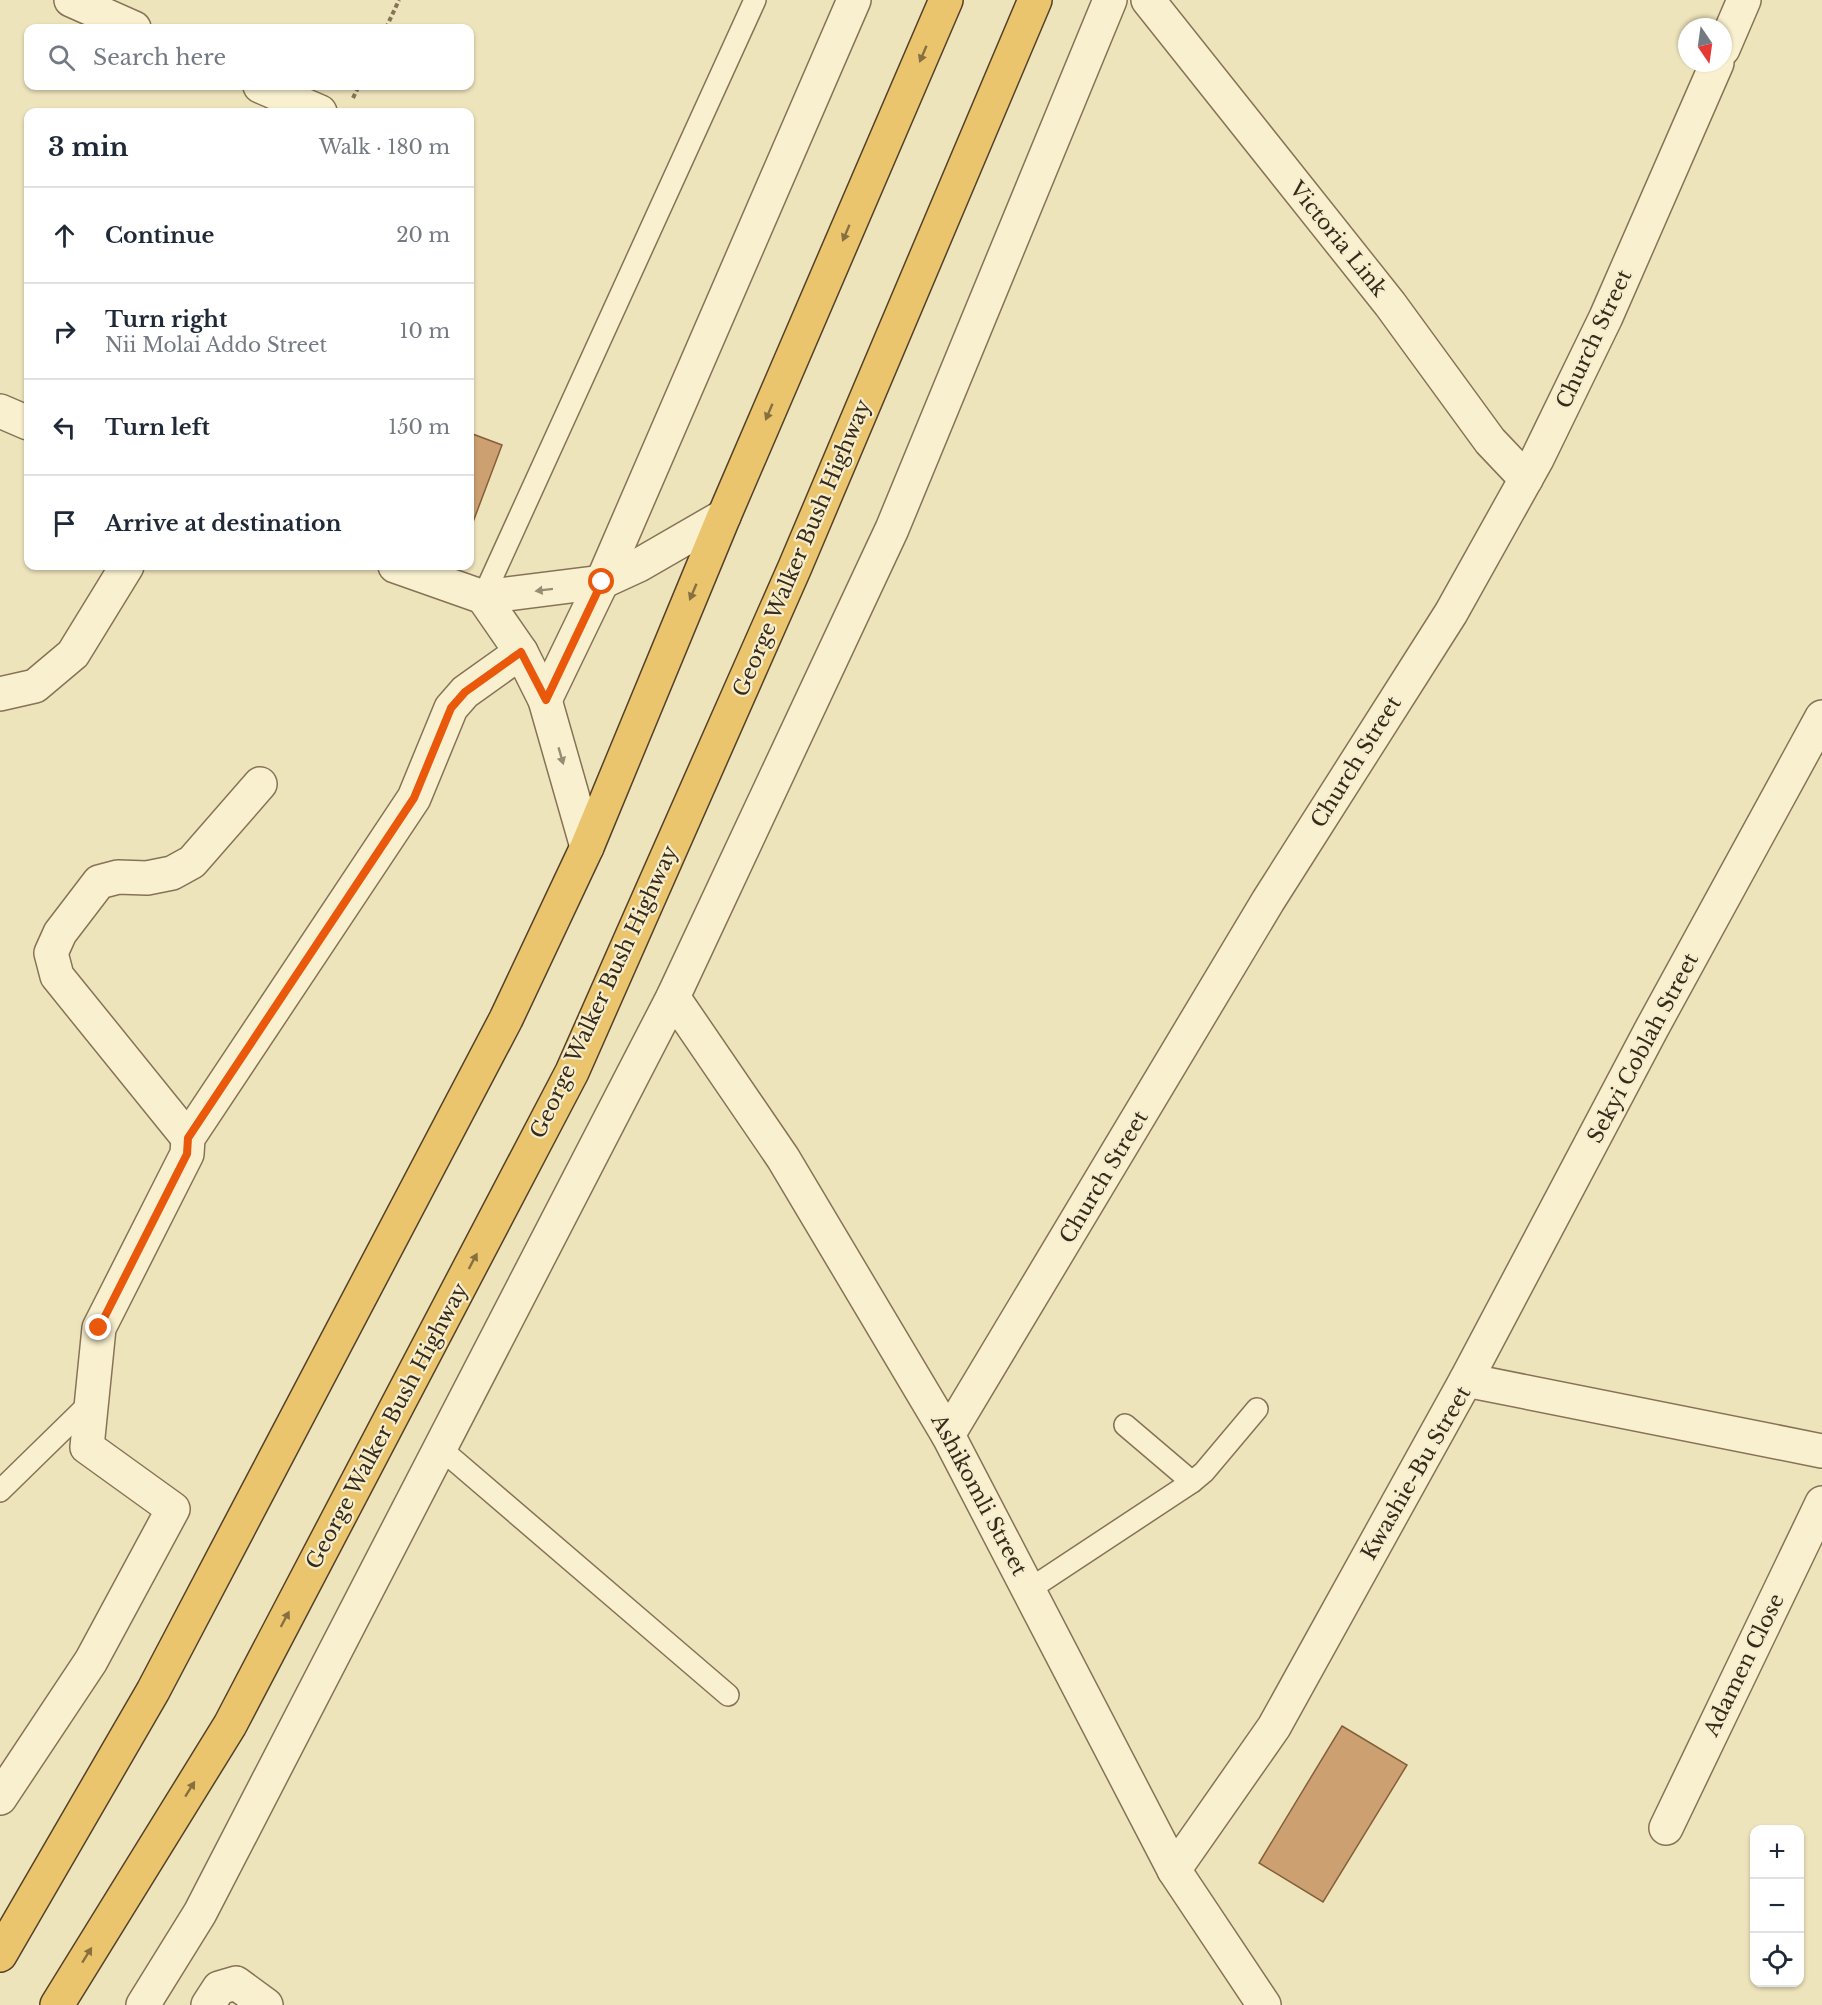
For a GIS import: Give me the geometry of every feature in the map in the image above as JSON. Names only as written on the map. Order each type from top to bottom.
[{"type":"highway","points":[[0,1955],[153,1691],[501,1030],[587,847],[724,516],[946,0]]},
{"type":"highway","name":"George Walker Bush Highway","points":[[57,2005],[230,1725],[572,1072],[790,578],[1035,0]]},
{"type":"street","points":[[71,0],[125,24]]},
{"type":"street","points":[[546,700],[602,582],[854,0]]},
{"type":"street","points":[[142,2005],[200,1912],[673,997],[892,528],[1110,0]]},
{"type":"street","name":"Victoria Link","points":[[1148,0],[1390,304],[1490,441],[1526,479]]},
{"type":"street","points":[[1732,28],[1744,0]]},
{"type":"street","name":"Church Street","points":[[948,1435],[1268,901],[1451,613],[1526,479],[1606,316],[1713,72]]},
{"type":"street","points":[[269,90],[311,108]]},
{"type":"street","points":[[0,411],[24,421]]},
{"type":"street","points":[[406,570],[483,597],[602,582],[639,565],[724,516]]},
{"type":"street","points":[[0,694],[35,686],[73,654],[125,570]]},
{"type":"street","points":[[483,597],[521,652],[546,700],[587,847]]},
{"type":"street","points":[[0,1798],[91,1661],[173,1509],[87,1447],[89,1404],[100,1345],[99,1328],[187,1154],[188,1138],[414,798],[451,708],[465,692],[521,652]]},
{"type":"street","name":"Sekyi Coblah Street","points":[[1466,1380],[1652,1028],[1822,717]]},
{"type":"street","points":[[188,1138],[57,976],[51,953],[60,933],[99,882],[118,877],[147,878],[172,873],[192,862],[260,784]]},
{"type":"street","name":"Ashikomli Street","points":[[673,997],[783,1158],[948,1435],[1174,1870],[1264,2005]]},
{"type":"street","name":"Kwashie-Bu Street","points":[[1174,1870],[1274,1727],[1466,1380],[1822,1451]]},
{"type":"street","name":"Adamen Close","points":[[1666,1828],[1822,1503]]},
{"type":"street","points":[[217,1994],[236,1983],[266,2005]]},
{"type":"lane","points":[[483,597],[755,0]]},
{"type":"lane","points":[[0,1491],[89,1404]]},
{"type":"lane","points":[[1030,1589],[1192,1482],[1204,1472],[1257,1409]]},
{"type":"lane","points":[[1125,1425],[1192,1482]]},
{"type":"lane","points":[[440,1449],[728,1695]]},
{"type":"path","points":[[388,24],[399,0]]},
{"type":"building","points":[[474,434],[502,445],[474,519]]},
{"type":"building","points":[[1342,1726],[1407,1765],[1323,1902],[1259,1863]]},
{"type":"route","points":[[99,1328],[187,1154],[188,1138],[414,798],[451,708],[465,692],[521,652],[546,700],[602,582]]}]
